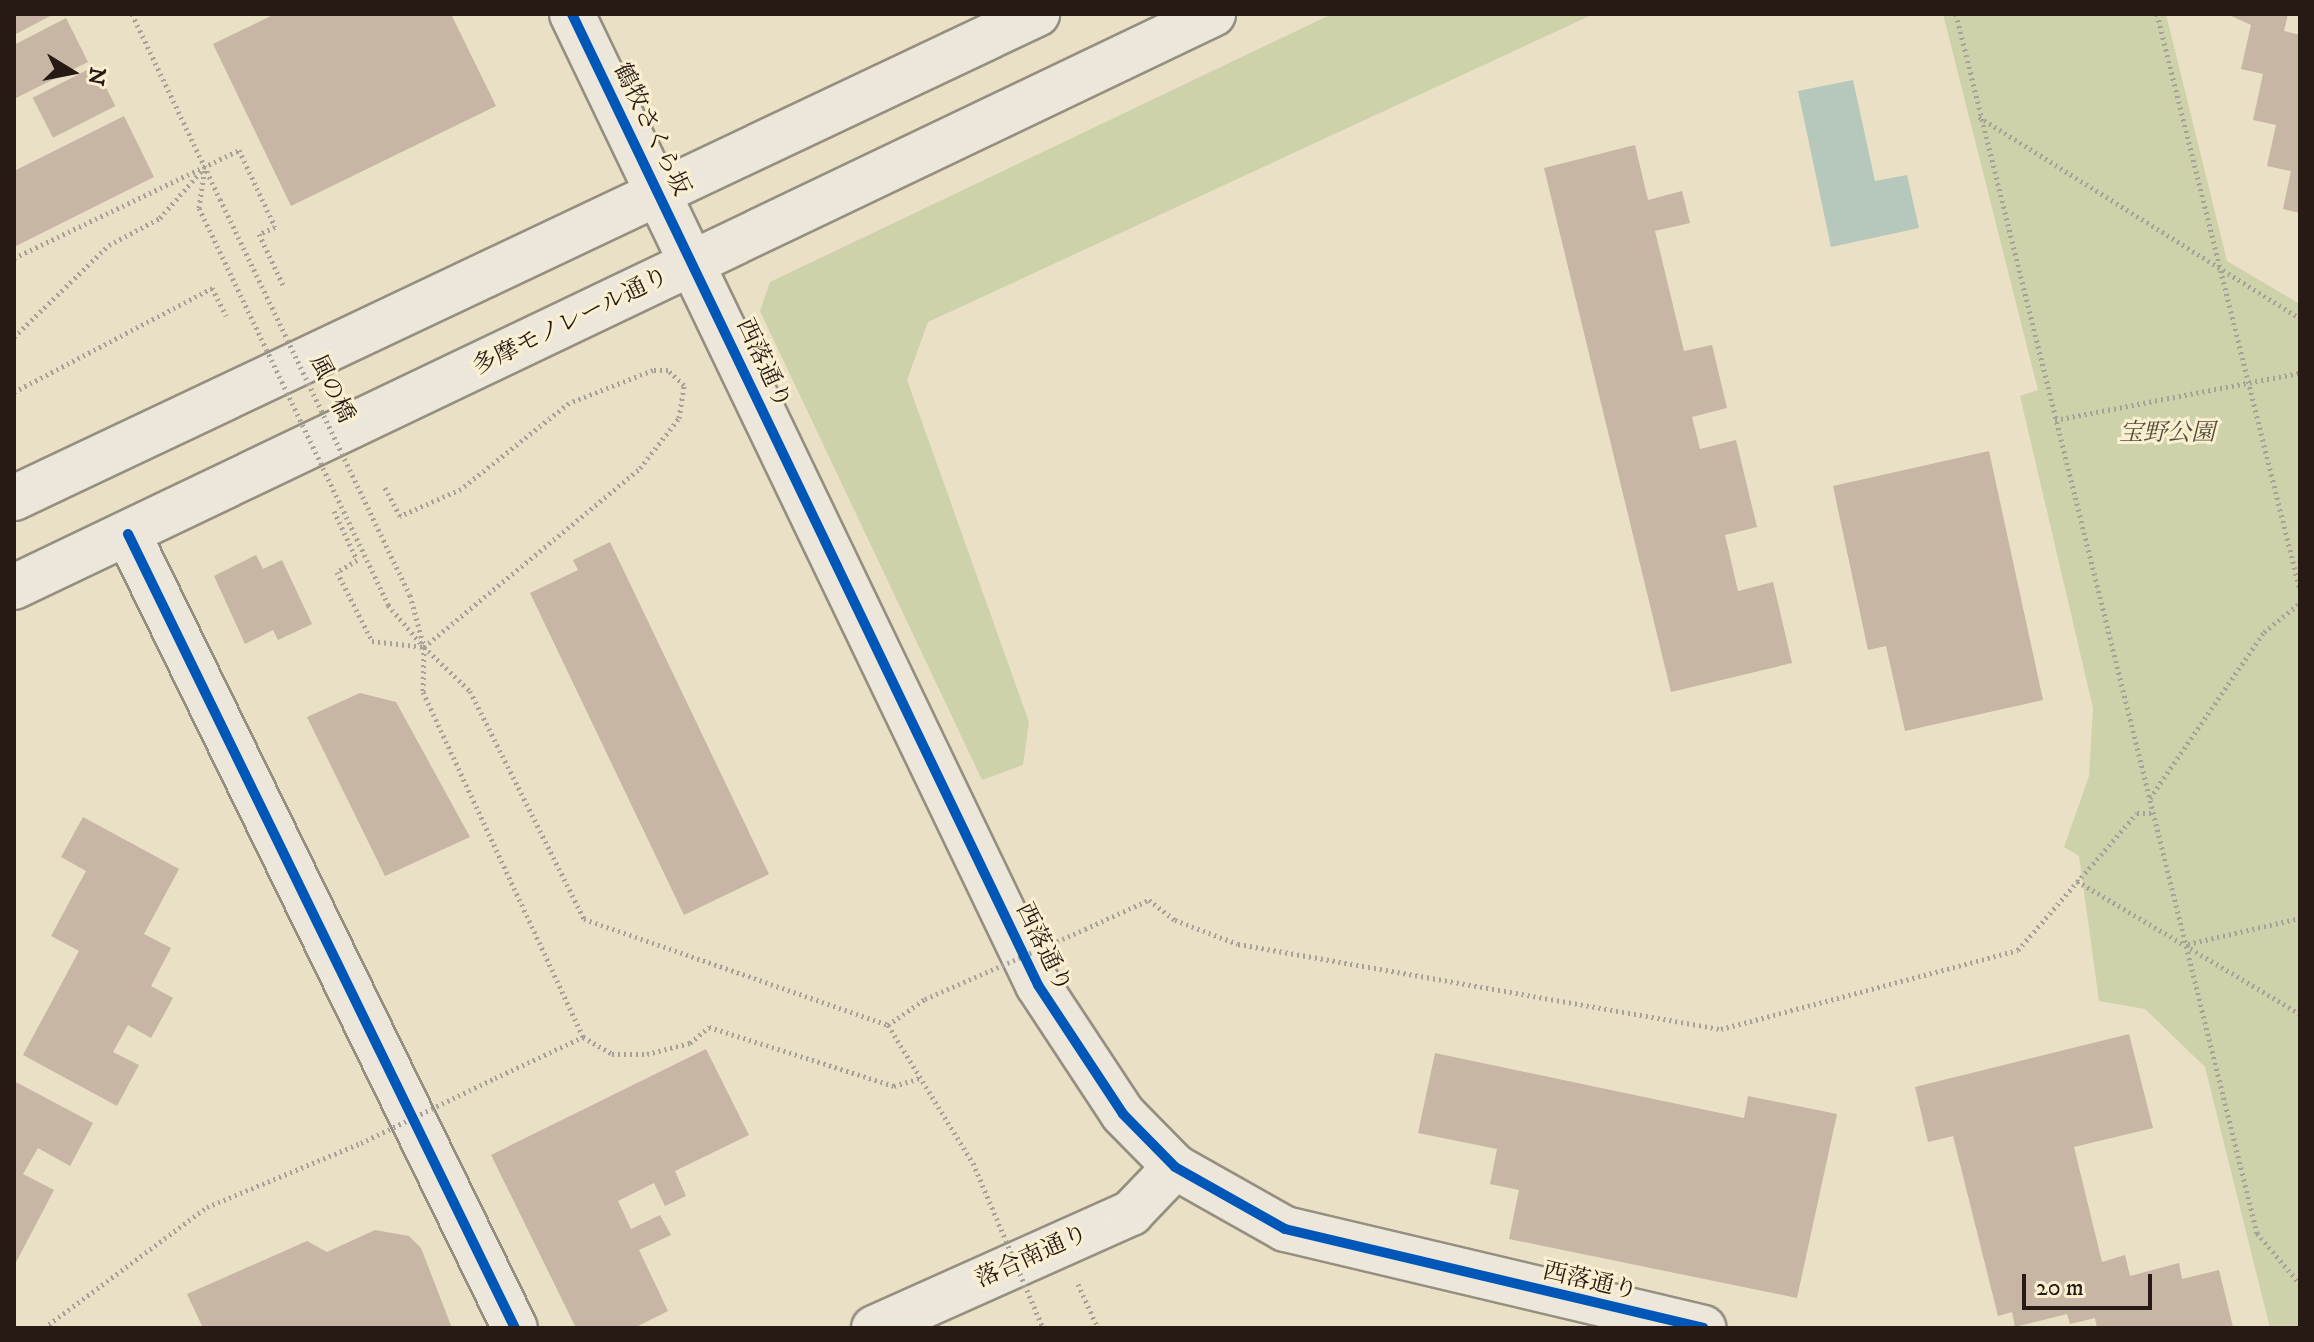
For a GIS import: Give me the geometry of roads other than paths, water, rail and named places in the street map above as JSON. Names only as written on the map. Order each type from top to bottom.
[{"type":"street","name":"鶴牧さくら坂","points":[[572,14],[693,263]]},
{"type":"street","points":[[14,498],[1037,14]]},
{"type":"street","name":"多摩モノレール通り","points":[[14,587],[1213,14]]},
{"type":"street","name":"西落通り","points":[[693,263],[1043,996],[1094,1079],[1175,1167],[1285,1229],[1348,1248],[1703,1328]]},
{"type":"street","points":[[128,534],[515,1328]]},
{"type":"street","name":"落合南通り","points":[[874,1328],[1131,1213],[1175,1167]]},
{"type":"park label","name":"宝野公園","points":[[2167,434]]}]
